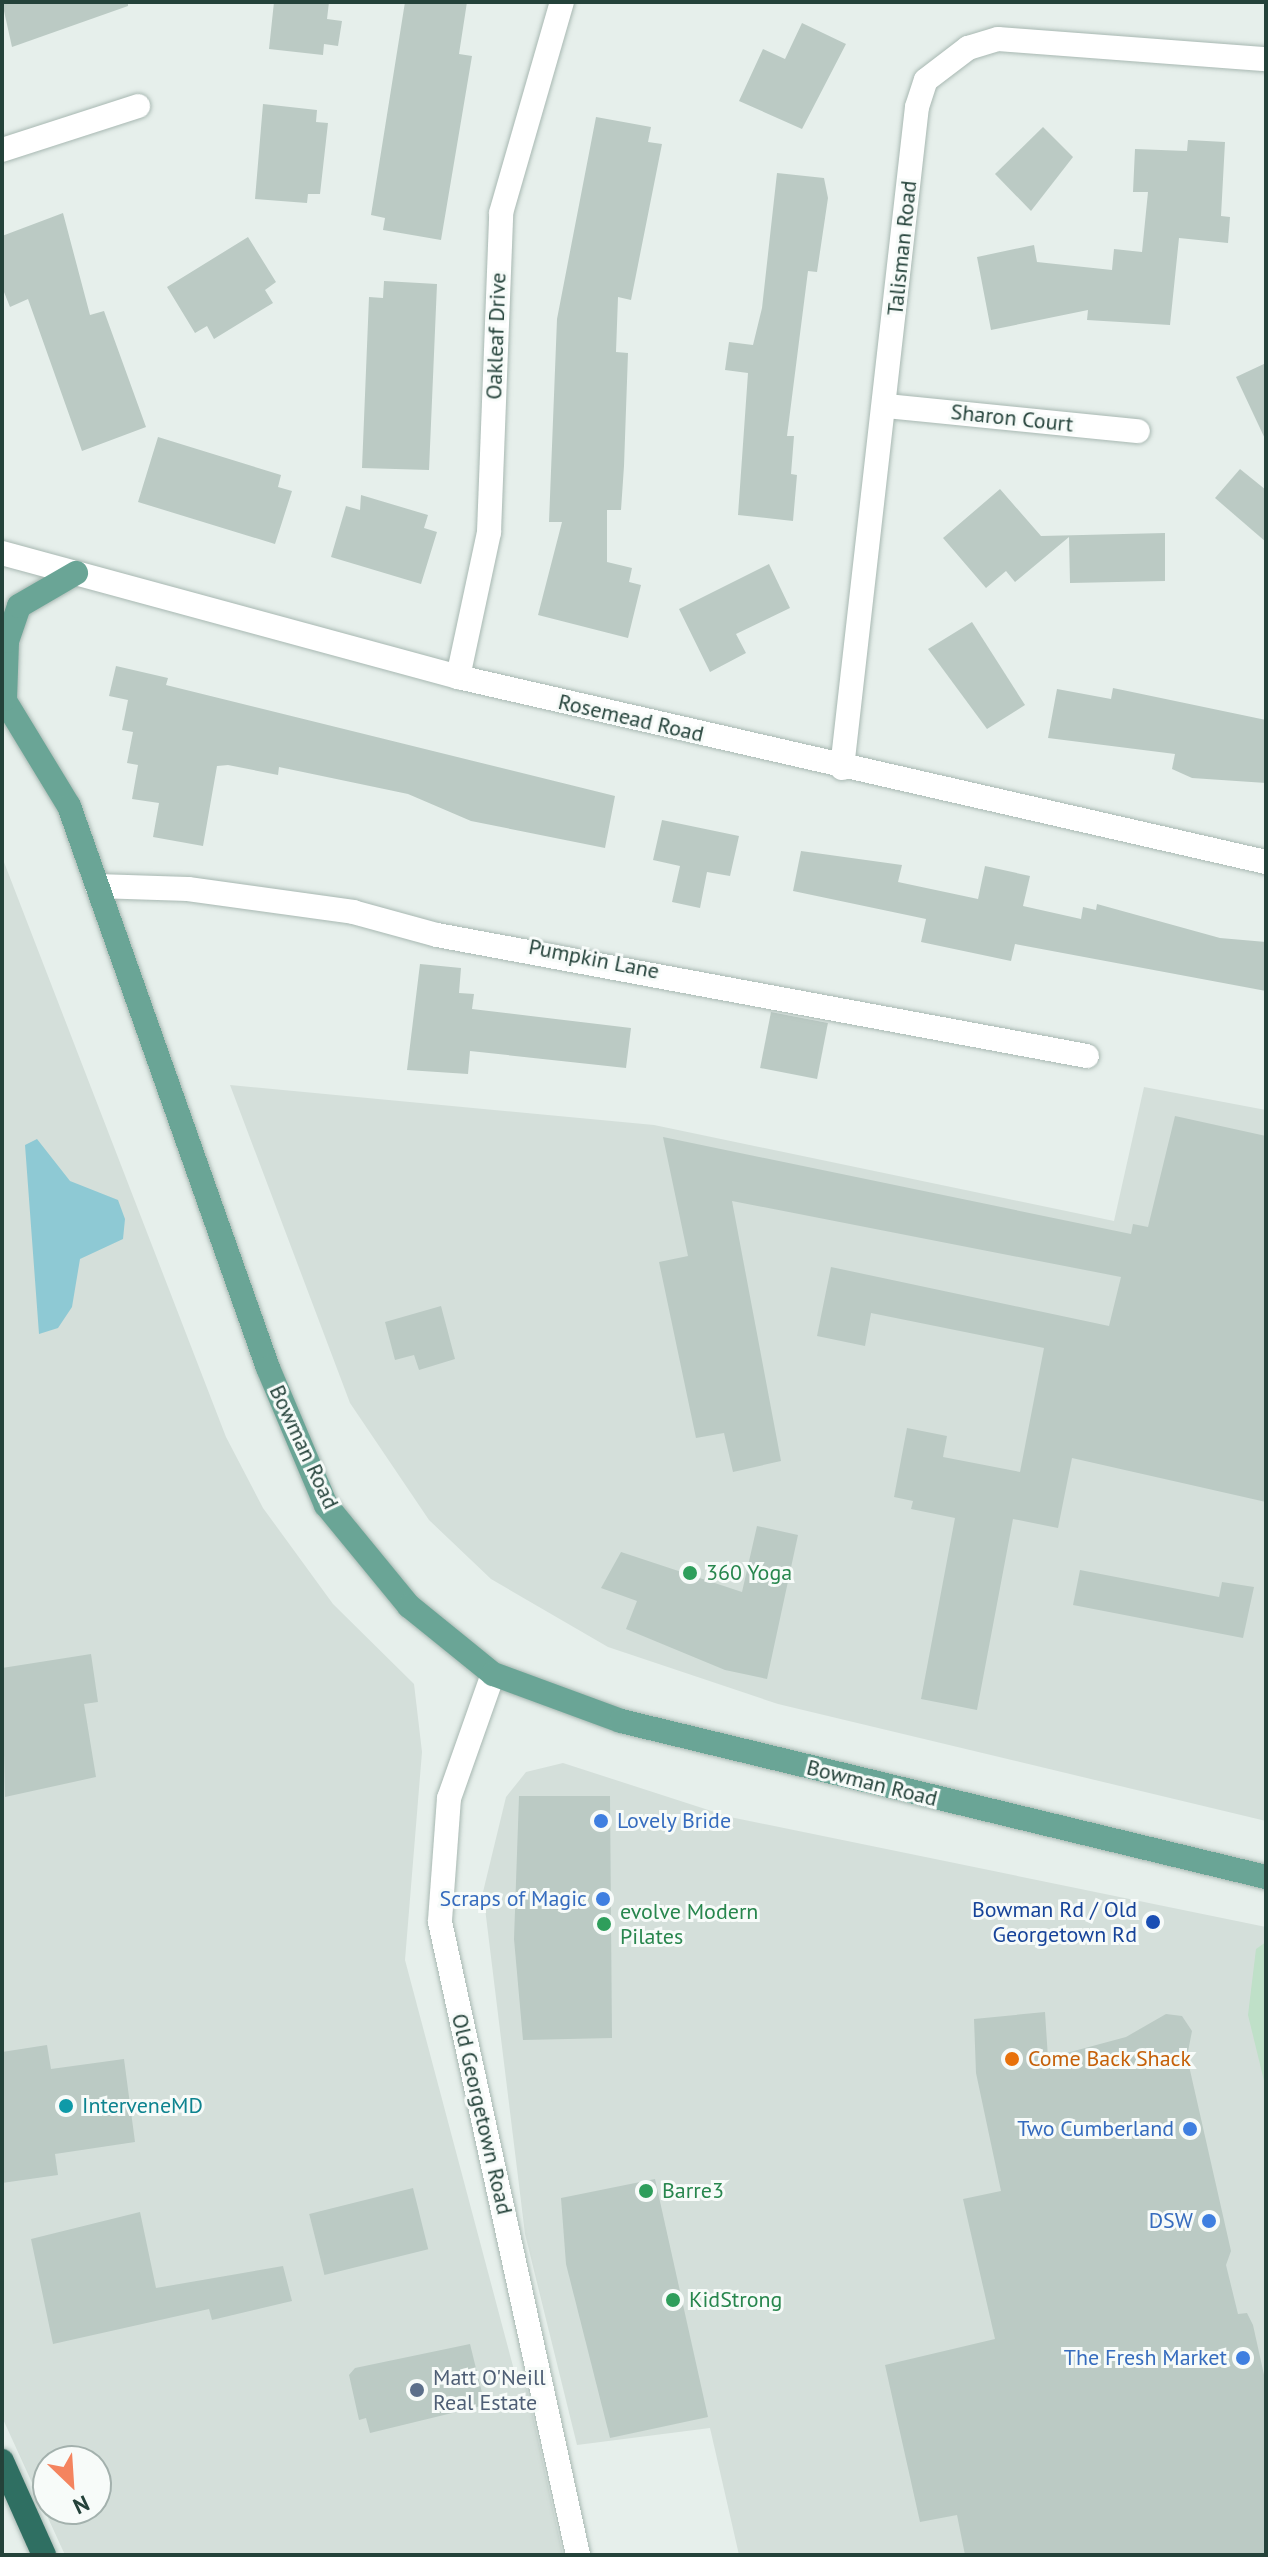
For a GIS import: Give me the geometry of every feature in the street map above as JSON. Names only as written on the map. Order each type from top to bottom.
[{"type":"highway","points":[[2,2461],[44,2555]]},
{"type":"main road","points":[[4,698],[7,641],[19,606],[76,573]]},
{"type":"main road","name":"Bowman Road","points":[[4,698],[69,806],[268,1368],[326,1505],[409,1606],[493,1674],[621,1721],[1266,1877]]},
{"type":"street","name":"Oakleaf Drive","points":[[458,677],[489,532],[501,213],[562,2]]},
{"type":"street","name":"Talisman Road","points":[[842,768],[886,406],[917,107],[926,80],[944,61],[998,39],[1266,59]]},
{"type":"street","points":[[2,150],[138,106]]},
{"type":"street","name":"Sharon Court","points":[[886,406],[1138,431]]},
{"type":"street","name":"Rosemead Road","points":[[2,553],[458,677],[842,768],[1266,862]]},
{"type":"street","name":"Pumpkin Lane","points":[[97,886],[188,889],[353,912],[437,935],[517,944],[1087,1056]]},
{"type":"street","name":"Old Georgetown Road","points":[[493,1674],[449,1798],[440,1922],[578,2555]]},
{"type":"shaded area","points":[[2,857],[226,1437],[263,1508],[333,1604],[414,1684],[422,1752],[405,1960],[518,2385],[526,2384],[563,2555],[65,2555],[51,2525],[112,2525],[112,2445],[32,2445],[32,2483],[2,2417]]},
{"type":"shaded area","points":[[230,1085],[654,1125],[1114,1221],[1144,1087],[1266,1110],[1266,1821],[778,1704],[608,1647],[491,1579],[429,1520],[350,1403]]},
{"type":"shaded area","points":[[563,1763],[730,1817],[1266,1927],[1266,2555],[739,2555],[710,2428],[577,2445],[525,2234],[483,1892],[506,1797],[526,1772]]},
{"type":"green space","points":[[1266,1942],[1266,2089],[1248,2015],[1256,1949]]},
{"type":"water","points":[[37,1139],[70,1181],[118,1200],[125,1219],[123,1239],[80,1259],[72,1307],[58,1328],[39,1334],[25,1145]]},
{"type":"building","points":[[2,2],[128,2],[128,6],[12,47]]},
{"type":"building","points":[[274,2],[329,2],[327,19],[342,21],[338,46],[324,44],[323,55],[269,49]]},
{"type":"building","points":[[405,2],[467,2],[459,54],[472,56],[441,240],[383,230],[385,218],[371,215]]},
{"type":"building","points":[[802,23],[846,44],[802,129],[739,101],[763,49],[785,59]]},
{"type":"building","points":[[263,104],[317,110],[316,122],[328,123],[320,194],[308,194],[307,203],[255,199]]},
{"type":"building","points":[[596,117],[651,127],[648,142],[662,144],[631,300],[618,297],[616,352],[628,353],[624,466],[621,510],[607,510],[607,562],[632,568],[629,582],[641,585],[628,638],[538,615],[562,522],[549,522],[557,319]]},
{"type":"building","points":[[1043,127],[1073,157],[1031,211],[995,174]]},
{"type":"building","points":[[1188,140],[1225,142],[1221,216],[1230,217],[1228,243],[1179,238],[1170,325],[1087,320],[1088,310],[991,330],[977,257],[1034,245],[1037,262],[1112,270],[1114,249],[1142,252],[1148,192],[1133,192],[1135,149],[1187,151]]},
{"type":"building","points":[[777,173],[824,178],[828,198],[817,272],[808,271],[787,436],[794,436],[791,474],[797,475],[793,521],[738,515],[748,373],[725,370],[729,342],[753,345],[762,308]]},
{"type":"building","points":[[63,213],[90,315],[104,311],[146,427],[82,451],[28,299],[10,307],[2,287],[2,236]]},
{"type":"building","points":[[248,237],[276,282],[265,290],[273,303],[214,339],[207,326],[195,333],[167,287]]},
{"type":"building","points":[[384,281],[437,284],[429,470],[362,468],[369,297],[383,298]]},
{"type":"building","points":[[1266,363],[1266,441],[1236,377]]},
{"type":"building","points":[[158,437],[281,475],[278,487],[292,491],[275,544],[138,502]]},
{"type":"building","points":[[1240,469],[1266,490],[1266,542],[1215,498]]},
{"type":"building","points":[[1000,489],[1041,536],[1165,533],[1165,581],[1070,583],[1069,537],[1015,582],[1006,571],[986,588],[943,538]]},
{"type":"building","points":[[361,495],[428,515],[424,528],[437,532],[421,584],[331,557],[346,506],[360,510]]},
{"type":"building","points":[[769,564],[790,608],[736,634],[746,653],[710,672],[679,609]]},
{"type":"building","points":[[972,622],[1025,705],[987,729],[928,649]]},
{"type":"building","points":[[116,666],[168,678],[166,685],[615,796],[605,848],[471,821],[408,794],[279,767],[278,775],[228,765],[217,766],[203,846],[153,837],[159,803],[132,799],[138,765],[127,763],[133,732],[122,730],[128,700],[109,696]]},
{"type":"building","points":[[1113,688],[1266,720],[1266,783],[1192,778],[1172,769],[1175,754],[1048,738],[1057,689],[1111,699]]},
{"type":"building","points":[[662,820],[739,836],[730,876],[707,872],[700,908],[672,902],[680,866],[653,860]]},
{"type":"building","points":[[801,851],[902,865],[898,882],[978,899],[985,866],[1030,876],[1023,906],[1081,919],[1083,907],[1096,910],[1097,904],[1220,938],[1266,942],[1266,991],[1015,944],[1011,961],[921,942],[926,919],[793,891]]},
{"type":"building","points":[[420,964],[461,968],[459,993],[474,994],[472,1009],[631,1028],[626,1068],[470,1051],[468,1074],[407,1070]]},
{"type":"building","points":[[771,1012],[828,1023],[817,1079],[760,1068]]},
{"type":"building","points":[[1175,1116],[1266,1136],[1266,1502],[1072,1458],[1058,1528],[1013,1519],[977,1710],[921,1699],[955,1518],[911,1509],[913,1501],[894,1497],[907,1428],[947,1436],[943,1457],[1020,1472],[1044,1348],[871,1313],[865,1346],[817,1336],[831,1267],[1109,1326],[1121,1277],[732,1201],[781,1461],[733,1472],[724,1433],[696,1438],[659,1262],[688,1256],[663,1137],[1131,1234],[1133,1224],[1148,1227]]},
{"type":"building","points":[[441,1306],[455,1359],[419,1370],[414,1355],[395,1360],[385,1322]]},
{"type":"building","points":[[757,1526],[798,1535],[767,1679],[725,1670],[626,1629],[637,1601],[601,1588],[621,1552],[742,1592]]},
{"type":"building","points":[[1080,1570],[1219,1597],[1222,1582],[1254,1587],[1243,1638],[1073,1605]]},
{"type":"building","points":[[91,1654],[98,1702],[84,1704],[96,1777],[5,1797],[2,1668]]},
{"type":"building","points":[[519,1796],[610,1796],[612,2038],[523,2040],[514,1939]]},
{"type":"building","points":[[1045,2012],[1048,2058],[1126,2037],[1166,2014],[1182,2016],[1192,2031],[1187,2057],[1231,2251],[1226,2265],[1238,2314],[1247,2313],[1253,2325],[1266,2384],[1266,2555],[965,2555],[957,2515],[920,2522],[885,2365],[995,2339],[963,2199],[1001,2191],[976,2073],[974,2019]]},
{"type":"building","name":"InterveneMD","points":[[47,2045],[51,2069],[124,2059],[135,2142],[55,2154],[58,2175],[2,2183],[2,2052]]},
{"type":"building","points":[[655,2179],[708,2417],[610,2438],[566,2264],[561,2198]]},
{"type":"building","points":[[413,2188],[428,2249],[324,2275],[309,2214]]},
{"type":"building","points":[[140,2212],[156,2288],[283,2266],[292,2301],[212,2320],[209,2309],[53,2344],[31,2239]]},
{"type":"building","name":"Matt O'Neill Real Estate","points":[[470,2344],[485,2405],[370,2433],[366,2418],[359,2420],[349,2375],[355,2368]]},
{"type":"place","name":"360 Yoga","points":[[690,1573]]},
{"type":"place","name":"Lovely Bride","points":[[601,1821]]},
{"type":"place","name":"Scraps of Magic","points":[[603,1899]]},
{"type":"place","name":"Bowman Rd / Old Georgetown Rd","points":[[1153,1922]]},
{"type":"place","name":"evolve Modern Pilates","points":[[604,1924]]},
{"type":"place","name":"Come Back Shack","points":[[1012,2059]]},
{"type":"place","name":"InterveneMD","points":[[66,2106]]},
{"type":"place","name":"Two Cumberland","points":[[1190,2129]]},
{"type":"place","name":"Barre3","points":[[646,2191]]},
{"type":"place","name":"DSW","points":[[1209,2221]]},
{"type":"place","name":"KidStrong","points":[[673,2300]]},
{"type":"place","name":"The Fresh Market","points":[[1243,2358]]},
{"type":"place","name":"Matt O'Neill Real Estate","points":[[417,2390]]}]
